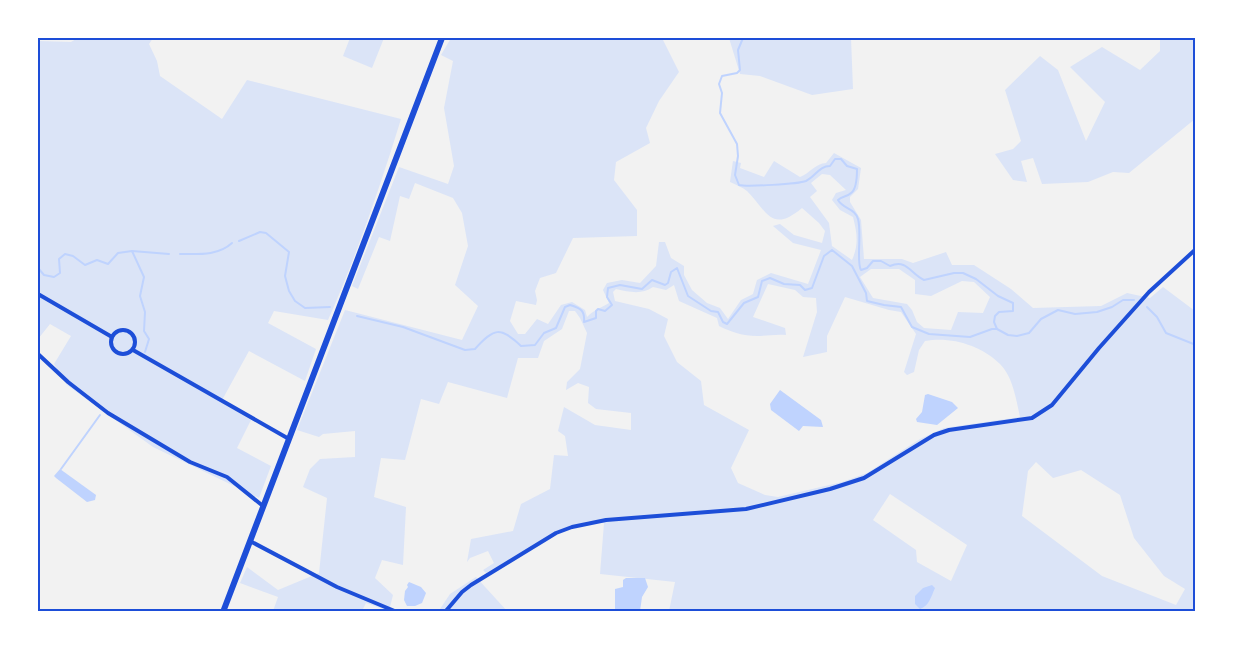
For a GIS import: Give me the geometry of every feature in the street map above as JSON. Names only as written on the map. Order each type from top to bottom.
[{"type":"highway","points":[[223,612],[442,38]]},
{"type":"street","points":[[445,612],[471,585],[556,533],[572,527],[606,520],[746,509],[830,489],[864,478],[934,435],[950,430],[1032,418],[1052,405],[1149,292],[1196,249]]},
{"type":"street","points":[[38,294],[112,337]]},
{"type":"street","points":[[119,331],[130,332],[135,338],[133,350],[126,355],[118,354],[112,348],[112,337],[119,331]]},
{"type":"street","points":[[133,350],[290,439]]},
{"type":"street","points":[[38,354],[68,382],[108,413],[190,462],[227,477],[263,506]]},
{"type":"street","points":[[250,541],[337,587],[397,612]]},
{"type":"shaded area","points":[[78,38],[153,38],[149,44],[157,61],[160,76],[222,119],[247,80],[401,119],[368,221],[328,320],[274,311],[268,323],[316,349],[305,381],[249,351],[221,402],[251,420],[237,448],[271,466],[259,498],[153,447],[67,385],[54,364],[71,336],[50,324],[38,339],[38,41],[71,42]]},
{"type":"shaded area","points":[[350,38],[384,38],[372,68],[343,56]]},
{"type":"shaded area","points":[[451,38],[662,38],[679,72],[659,101],[646,128],[650,143],[616,162],[614,180],[637,210],[637,236],[573,238],[556,273],[540,278],[535,291],[536,305],[516,301],[510,321],[518,334],[525,334],[537,319],[548,324],[561,305],[572,302],[585,310],[587,317],[609,303],[603,290],[607,283],[622,280],[640,283],[656,266],[659,242],[665,242],[671,258],[684,266],[684,275],[692,290],[707,303],[720,308],[728,319],[741,300],[753,294],[757,280],[771,273],[808,284],[821,250],[793,243],[773,226],[780,224],[794,235],[822,243],[825,231],[802,208],[792,216],[783,219],[770,217],[747,191],[730,182],[733,161],[741,163],[740,168],[764,177],[774,161],[800,177],[826,163],[834,153],[861,168],[858,189],[850,197],[850,202],[861,220],[864,259],[902,259],[913,263],[946,252],[952,265],[974,265],[1011,289],[1033,308],[1101,306],[1127,293],[1150,298],[1163,287],[1195,311],[1195,611],[669,611],[675,582],[600,574],[604,523],[589,521],[556,532],[486,573],[483,570],[494,563],[488,551],[470,558],[467,562],[471,539],[513,531],[521,504],[550,489],[554,455],[568,456],[565,436],[558,431],[564,407],[595,425],[631,430],[631,413],[596,409],[588,403],[589,387],[578,383],[566,390],[567,382],[580,369],[587,333],[575,311],[569,311],[562,329],[544,341],[538,358],[518,358],[507,398],[448,382],[439,404],[421,399],[405,460],[381,458],[374,497],[406,507],[403,565],[382,560],[375,578],[393,595],[389,611],[366,603],[362,611],[273,611],[278,597],[240,583],[247,567],[278,590],[319,573],[327,498],[303,487],[310,469],[320,459],[355,457],[355,431],[323,434],[319,437],[297,430],[345,310],[462,340],[478,306],[455,285],[468,246],[462,213],[453,198],[415,183],[409,199],[400,196],[390,241],[379,237],[358,289],[352,286],[399,167],[448,184],[454,166],[444,108],[453,61],[441,55]],"holes":[[[822,174],[830,175],[846,190],[836,193],[832,200],[840,210],[853,217],[857,238],[852,260],[832,246],[829,223],[810,197],[817,191],[811,183]],[[871,269],[899,269],[915,280],[915,294],[931,296],[962,281],[974,282],[990,297],[983,313],[958,312],[951,330],[924,328],[917,322],[907,304],[873,298],[860,277]],[[768,284],[795,290],[803,297],[816,298],[817,312],[803,357],[827,352],[827,336],[845,297],[901,312],[916,334],[904,372],[907,375],[914,372],[919,350],[925,341],[955,341],[975,347],[992,357],[1008,375],[1020,417],[944,428],[920,439],[867,473],[842,482],[778,497],[765,495],[738,483],[731,468],[749,430],[704,405],[701,381],[677,362],[664,336],[668,319],[649,309],[615,301],[613,292],[616,289],[640,292],[653,287],[666,290],[674,285],[679,301],[717,318],[719,326],[747,335],[786,335],[785,328],[753,317]],[[1036,462],[1053,478],[1081,470],[1120,495],[1134,538],[1164,576],[1185,589],[1176,605],[1102,576],[1022,516],[1028,471]],[[890,494],[967,545],[951,581],[917,562],[916,550],[873,520]]]},
{"type":"shaded area","points":[[729,38],[851,38],[853,89],[812,95],[760,76],[740,74]]},
{"type":"shaded area","points":[[1150,38],[1195,38],[1195,119],[1129,173],[1113,172],[1088,182],[1042,184],[1033,158],[1021,161],[1027,182],[1013,180],[995,154],[1013,149],[1021,141],[1005,90],[1040,56],[1058,70],[1086,141],[1105,102],[1070,67],[1102,47],[1140,70],[1160,51],[1160,40]]},
{"type":"shaded area","points":[[476,577],[507,611],[438,612],[450,594]]},
{"type":"water","points":[[780,390],[821,420],[823,427],[803,426],[799,431],[771,410],[770,404]]},
{"type":"water","points":[[925,395],[952,402],[958,408],[937,425],[917,422],[916,419],[922,412]]},
{"type":"water","points":[[60,469],[96,495],[95,500],[87,502],[56,478],[54,476]]},
{"type":"water","points":[[645,578],[648,587],[642,597],[640,611],[615,611],[615,589],[623,587],[623,580]]},
{"type":"water","points":[[409,582],[421,587],[426,593],[422,603],[415,606],[407,606],[404,600]]},
{"type":"water","points":[[932,585],[935,588],[931,598],[926,606],[920,609],[915,604],[915,596],[923,588]]},
{"type":"waterway","points":[[743,38],[738,50],[740,70],[737,73],[722,76],[719,84],[722,93],[720,113],[737,144],[735,175],[739,185],[772,185],[806,181],[823,168],[830,166],[835,159],[841,159],[847,166],[857,169],[853,191],[838,200],[858,219],[861,270],[867,268],[873,261],[881,261],[890,266],[901,264],[924,280],[963,273],[1013,303],[1013,311],[999,312],[995,316],[994,322],[997,329]]},
{"type":"waterway","points":[[239,241],[260,232],[266,233],[289,252],[285,276],[289,291],[295,301],[305,308],[330,307]]},
{"type":"waterway","points":[[180,254],[214,252],[232,243]]},
{"type":"waterway","points":[[357,316],[403,327],[465,350],[475,349],[487,337],[497,332],[508,335],[521,346],[535,345],[544,333],[556,328],[565,307],[570,305],[580,309],[584,315],[584,322],[596,318],[598,309],[605,311],[612,305],[607,297],[608,288],[620,285],[642,289],[652,280],[665,285],[668,283],[671,272],[677,268],[688,296],[711,311],[718,312],[723,322],[727,324],[744,303],[758,297],[762,281],[770,278],[784,284],[800,285],[805,290],[812,288],[824,256],[832,250],[852,266],[866,293],[867,301],[901,307],[912,327],[929,334],[970,337],[997,329],[1008,335],[1017,336],[1029,333],[1041,319],[1058,310],[1075,314],[1097,312],[1123,300],[1134,300]]},
{"type":"waterway","points":[[132,251],[169,254]]},
{"type":"waterway","points":[[38,268],[44,275],[54,277],[60,273],[59,259],[65,254],[73,256],[85,265],[97,260],[108,264],[118,253],[132,251],[144,277],[140,296],[145,312],[144,331],[149,339],[145,352]]},
{"type":"waterway","points":[[1147,307],[1157,317],[1166,333],[1196,345]]},
{"type":"waterway","points":[[61,469],[100,415]]}]
